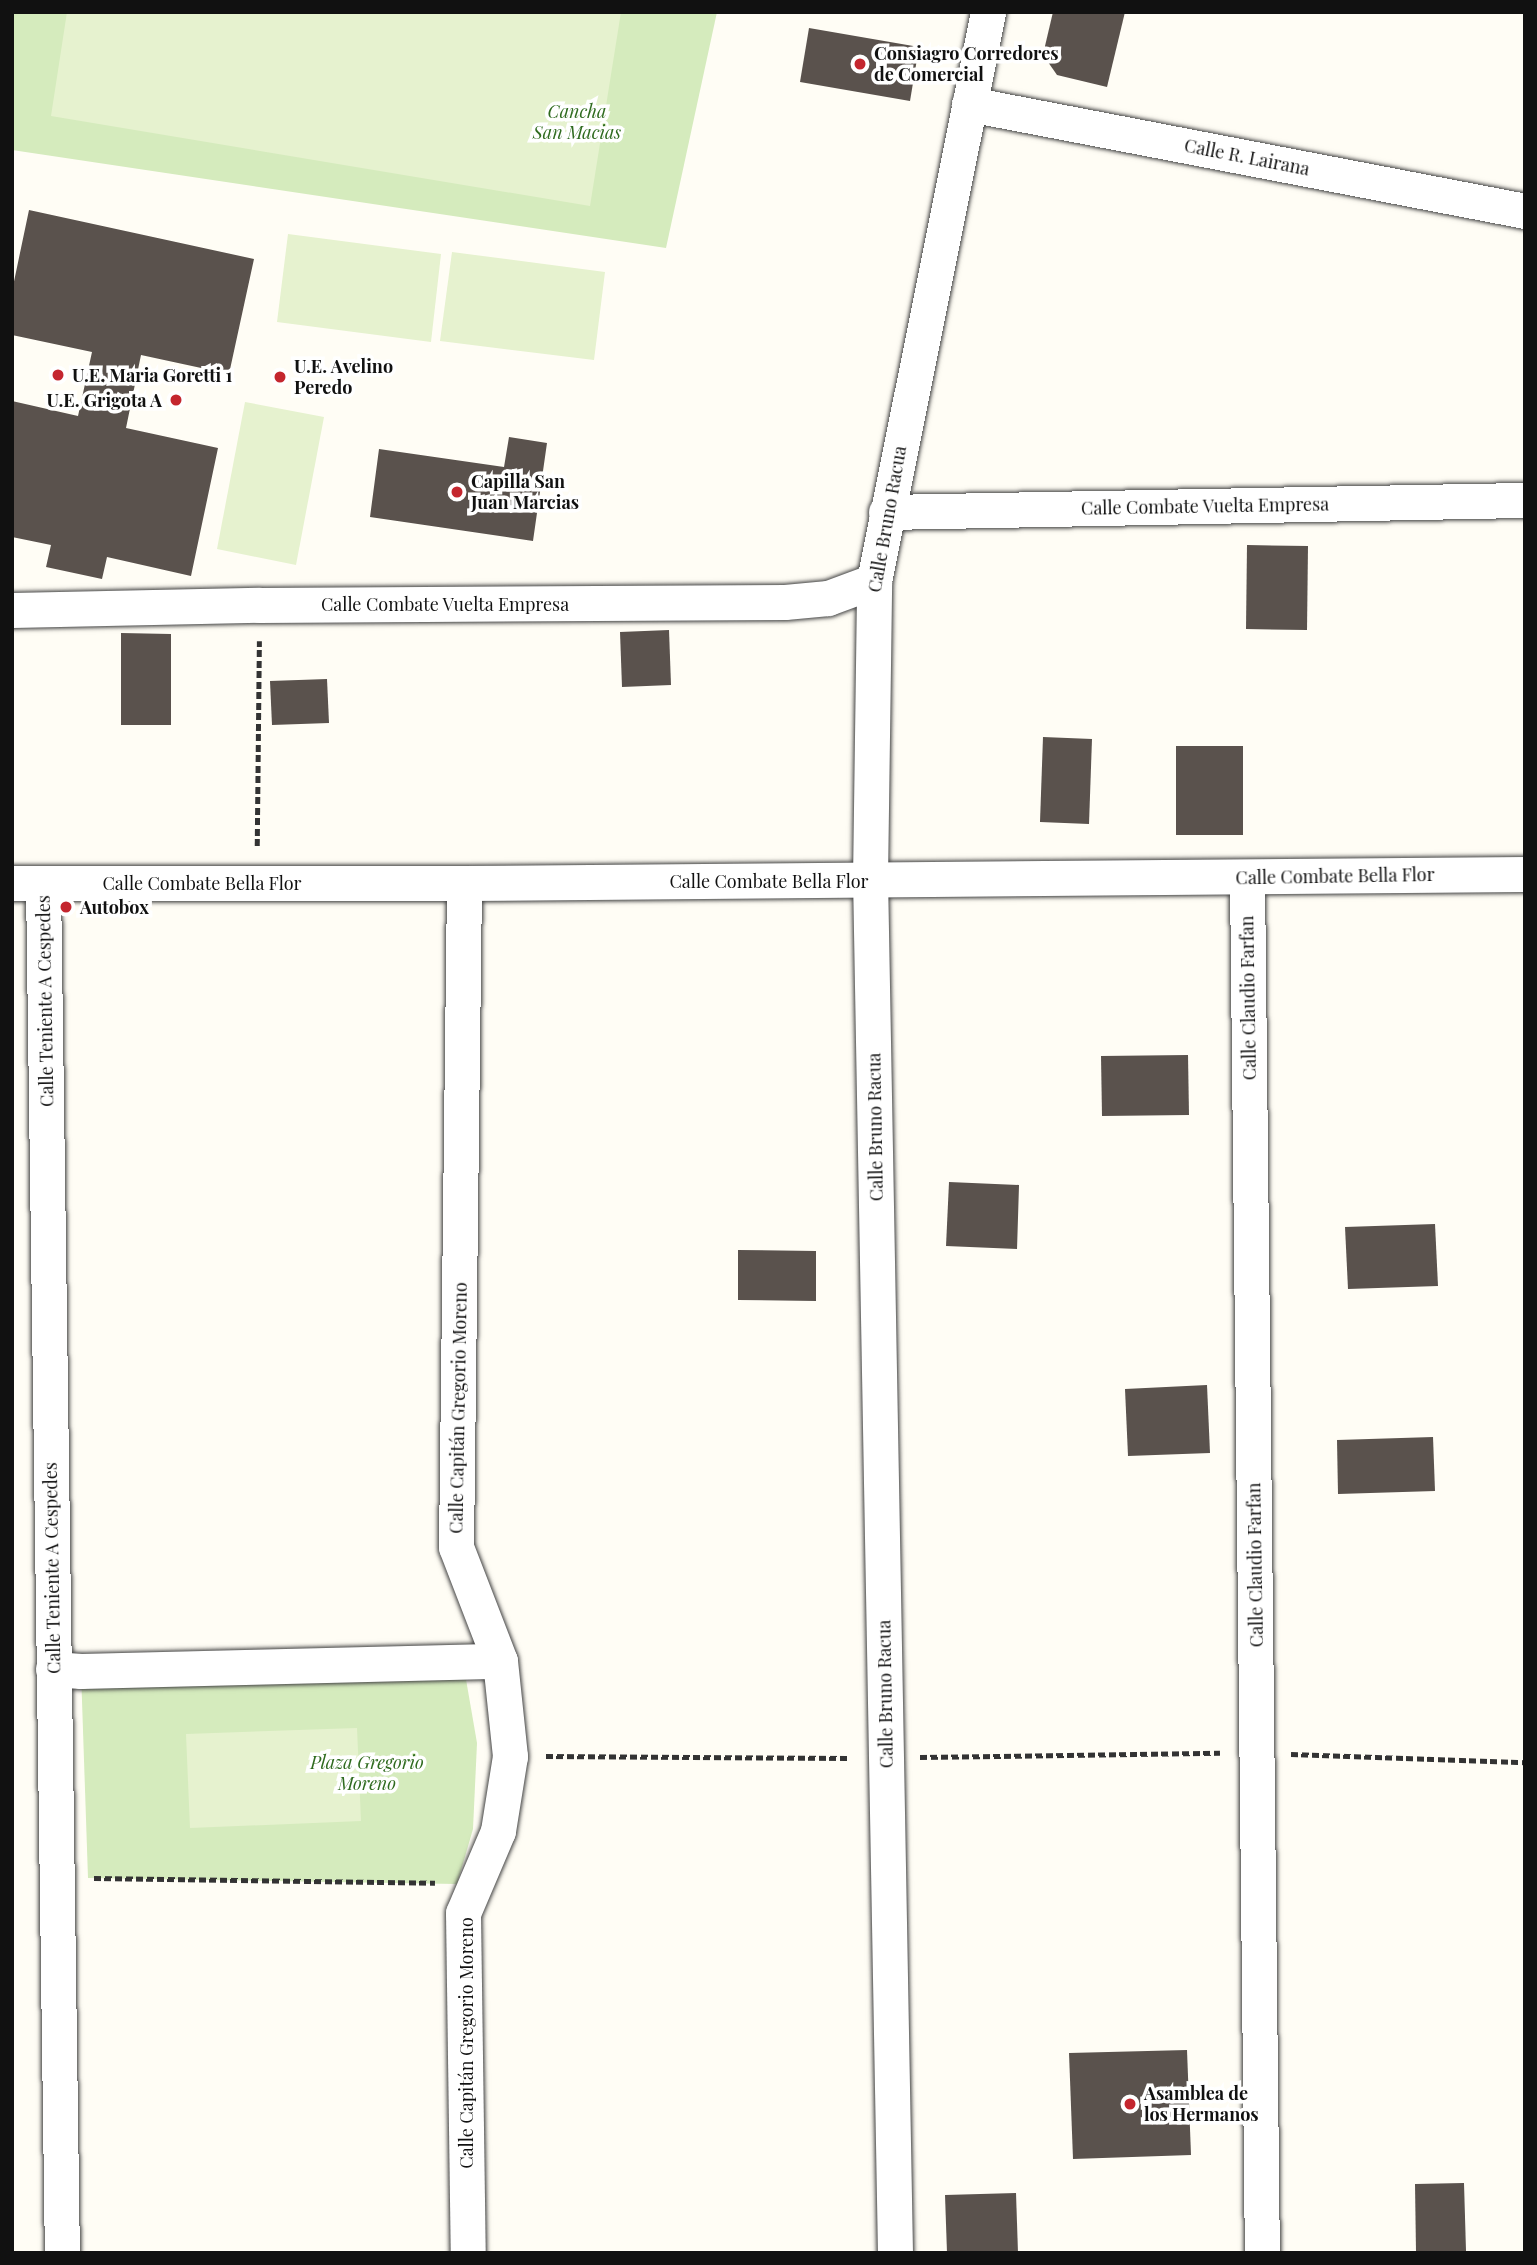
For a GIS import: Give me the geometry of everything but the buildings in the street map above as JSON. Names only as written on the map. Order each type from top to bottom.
[{"type":"street","name":"Calle Bruno Racua","points":[[895,2253],[870,880],[874,581],[988,12]]},
{"type":"street","name":"Calle R. Lairana","points":[[968,104],[1525,211]]},
{"type":"street","name":"Calle Combate Vuelta Empresa","points":[[886,512],[1525,500]]},
{"type":"street","name":"Calle Combate Vuelta Empresa","points":[[12,610],[259,605],[785,602],[828,598],[874,581]]},
{"type":"street","name":"Calle Combate Bella Flor","points":[[28,883],[464,883],[1525,874]]},
{"type":"street","name":"Calle Claudio Farfan","points":[[1247,877],[1262,2253]]},
{"type":"street","name":"Calle Teniente A Cespedes","points":[[28,883],[53,1669],[62,2253]]},
{"type":"street","name":"Calle Capitán Gregorio Moreno","points":[[464,883],[456,1547],[500,1661],[510,1756],[498,1831],[463,1913],[468,2253]]},
{"type":"street","points":[[53,1669],[81,1671],[500,1661]]},
{"type":"path","points":[[257,883],[259,605]]},
{"type":"path","points":[[510,1756],[886,1758],[1257,1752],[1525,1762]]},
{"type":"path","points":[[58,1878],[475,1884]]},
{"type":"green space","name":"Cancha San Macias","points":[[12,12],[717,12],[666,248],[12,150]]},
{"type":"green space","name":"Cancha San Macias","points":[[67,12],[621,12],[590,206],[51,116]]},
{"type":"green space","points":[[288,234],[441,254],[431,342],[277,322]]},
{"type":"green space","points":[[452,252],[605,272],[594,360],[440,341]]},
{"type":"green space","points":[[245,402],[324,417],[296,565],[217,549]]},
{"type":"green space","name":"Plaza Gregorio Moreno","points":[[463,1662],[477,1743],[473,1829],[457,1884],[88,1878],[81,1671]]},
{"type":"green space","points":[[357,1728],[361,1821],[190,1828],[186,1734]]},
{"type":"place","name":"Consiagro Corredores de Comercial","points":[[860,64]]},
{"type":"place","name":"U.E. Maria Goretti 1","points":[[58,375]]},
{"type":"place","name":"U.E. Avelino Peredo","points":[[280,377]]},
{"type":"place","name":"U.E. Grigota A","points":[[176,400]]},
{"type":"place","name":"Capilla San Juan Marcias","points":[[457,492]]},
{"type":"place","name":"Autobox","points":[[66,907]]},
{"type":"place","name":"Asamblea de los Hermanos","points":[[1130,2104]]}]
